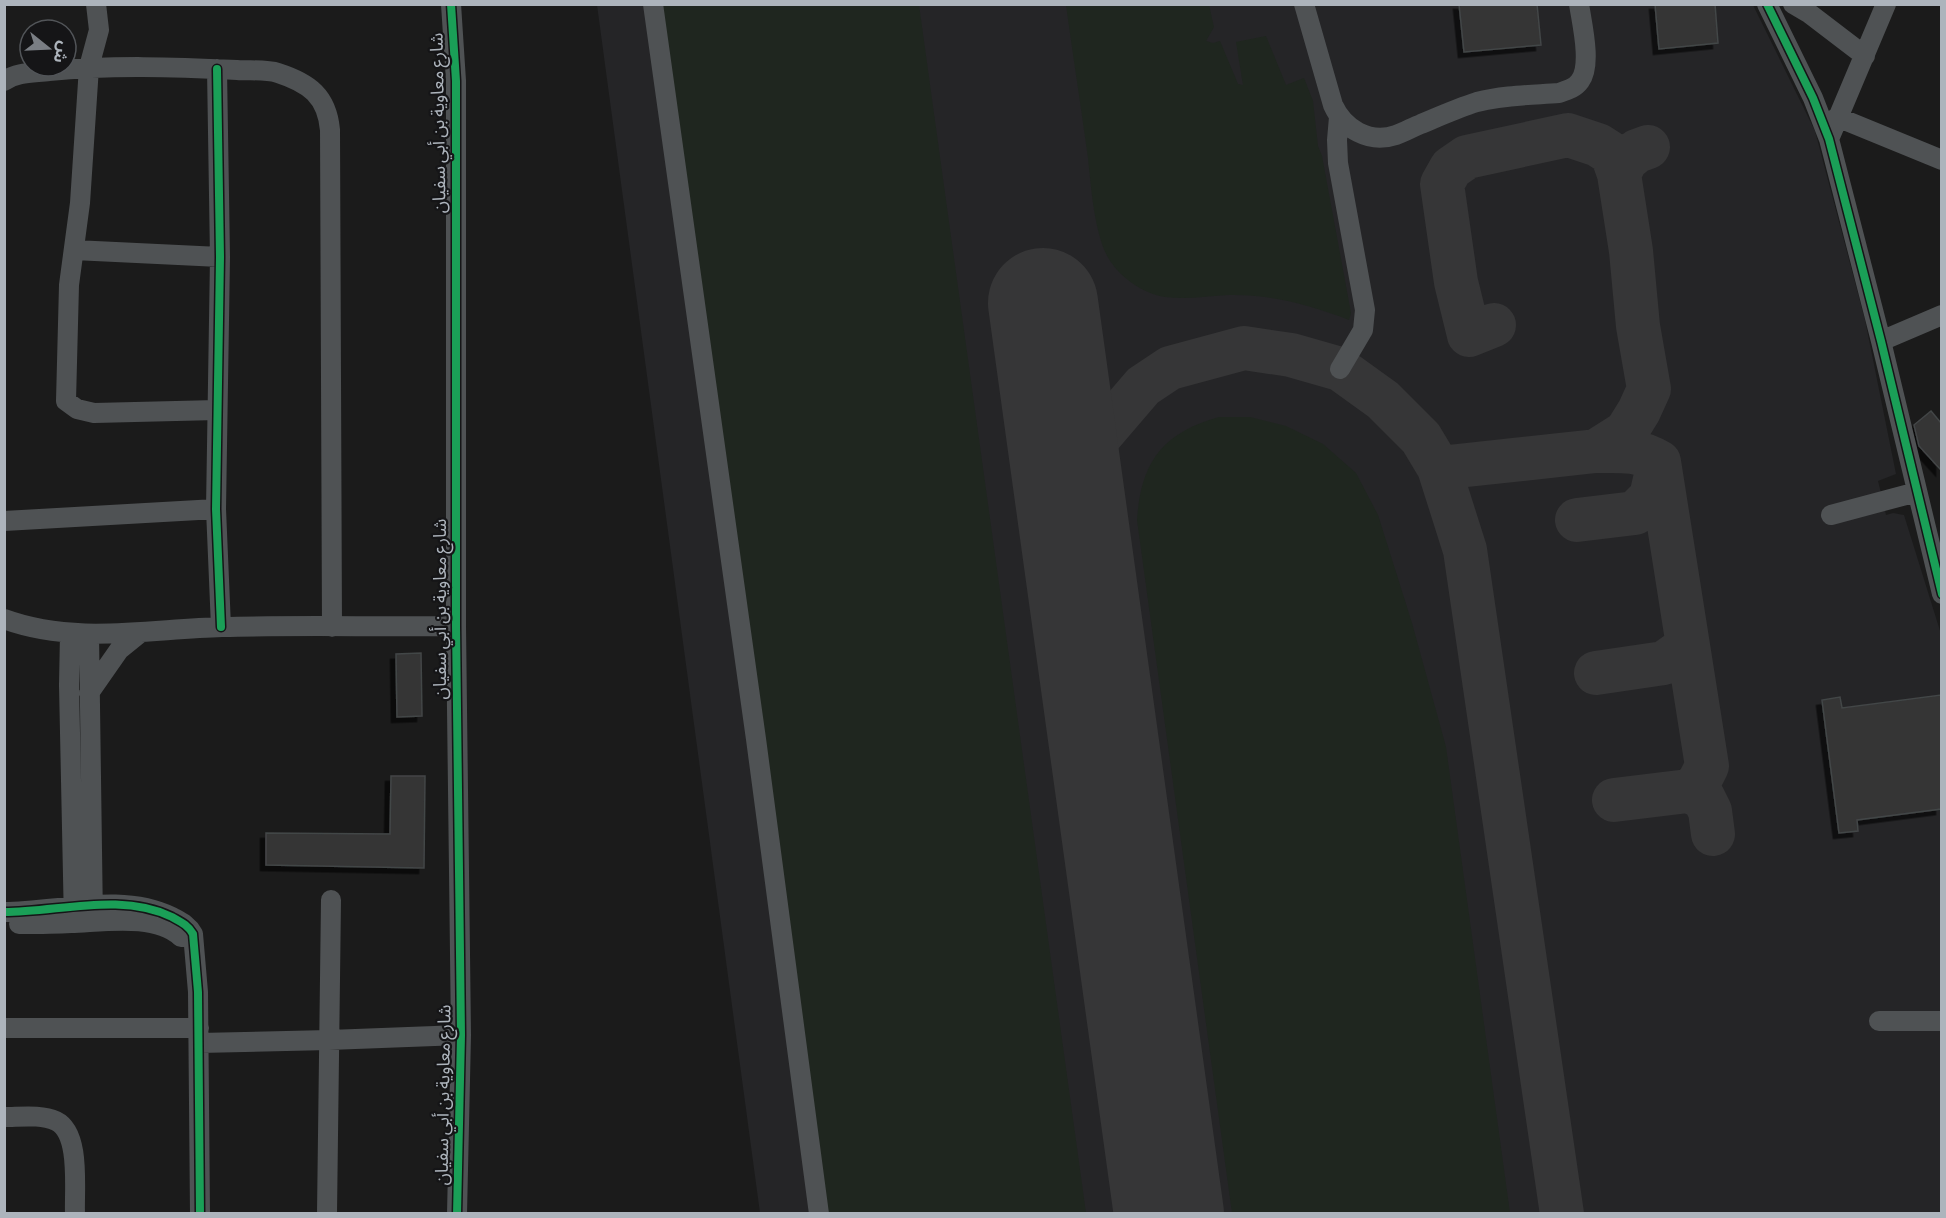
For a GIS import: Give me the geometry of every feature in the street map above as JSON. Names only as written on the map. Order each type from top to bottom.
[{"type":"street","points":[[96,4],[99,30],[89,67],[80,203],[69,285],[66,400],[77,409],[94,413],[217,410]]},
{"type":"street","name":"شارع معاوية بن أبي سفيان","points":[[451,4],[456,81],[456,626],[461,1035],[457,1214]]},
{"type":"street","points":[[653,4],[758,751],[819,1214]]},
{"type":"street","points":[[1304,4],[1333,105],[1339,117],[1357,132],[1380,138],[1396,135],[1464,106],[1482,101],[1560,93],[1572,89],[1581,80],[1585,69],[1579,4]]},
{"type":"street","points":[[1767,4],[1813,98],[1829,139],[1881,341],[1941,594]]},
{"type":"street","points":[[1793,4],[1810,14],[1865,56]]},
{"type":"street","points":[[1829,139],[1886,4]]},
{"type":"street","points":[[4,81],[16,75],[89,67],[276,72],[314,92],[325,103],[329,117],[332,627]]},
{"type":"street","points":[[217,69],[220,257],[216,509],[221,627]]},
{"type":"street","points":[[1339,117],[1336,140],[1338,164],[1365,310],[1363,330],[1340,369]]},
{"type":"street","points":[[1837,117],[1941,160]]},
{"type":"street","points":[[74,250],[220,257]]},
{"type":"street","points":[[1881,341],[1941,315]]},
{"type":"street","points":[[1832,515],[1917,492]]},
{"type":"street","points":[[4,521],[216,509]]},
{"type":"street","points":[[4,619],[80,634],[140,633],[221,627],[456,626]]},
{"type":"street","points":[[89,693],[119,650],[140,633]]},
{"type":"street","points":[[80,634],[89,693],[83,914]]},
{"type":"street","points":[[80,634],[69,685],[83,914]]},
{"type":"street","points":[[327,1214],[331,900]]},
{"type":"street","points":[[4,912],[83,914],[154,924],[179,934],[194,950],[199,1036],[200,1214]]},
{"type":"street","points":[[4,925],[83,914]]},
{"type":"street","points":[[1879,1021],[1941,1021]]},
{"type":"street","points":[[4,1028],[329,1040],[461,1035]]},
{"type":"street","points":[[4,1117],[46,1118],[57,1122],[69,1131],[73,1148],[75,1214]]},
{"type":"shaded area","points":[[597,5],[1753,5],[1815,131],[1865,320],[1896,474],[1878,481],[1886,515],[1893,513],[1904,515],[1941,634],[1941,1213],[760,1213]]},
{"type":"shaded area","points":[[656,5],[919,5],[1086,1213],[823,1213]]},
{"type":"shaded area","points":[[1066,5],[1209,5],[1214,27],[1206,41],[1213,43],[1220,41],[1238,84],[1243,85],[1236,42],[1266,36],[1286,85],[1304,78],[1313,101],[1318,146],[1322,156],[1351,313],[1349,320],[1305,305],[1260,296],[1173,298],[1155,295],[1135,285],[1118,271],[1106,254],[1096,223]]},
{"type":"shaded area","points":[[1219,417],[1250,417],[1286,426],[1323,444],[1356,473],[1378,515],[1412,623],[1446,747],[1510,1213],[1232,1213],[1137,520],[1143,482],[1158,453],[1169,441],[1183,432]]},
{"type":"building","points":[[1459,4],[1537,4],[1541,45],[1464,52]]},
{"type":"building","points":[[1655,4],[1715,4],[1718,43],[1659,49]]},
{"type":"building","points":[[1931,411],[1941,423],[1941,470],[1919,446],[1914,425]]},
{"type":"building","points":[[421,653],[422,716],[397,717],[396,654]]},
{"type":"building","points":[[1941,695],[1941,809],[1857,820],[1858,831],[1839,833],[1822,700],[1840,697],[1842,708]]},
{"type":"building","points":[[391,776],[425,776],[424,868],[266,865],[266,833],[390,834]]},
{"type":"taxiway","points":[[1494,325],[1469,335],[1456,282],[1442,184],[1451,168],[1467,157],[1568,135],[1598,145],[1612,154],[1619,174]]},
{"type":"taxiway","points":[[1439,468],[1596,451],[1626,432],[1649,389],[1638,326],[1631,251],[1619,174],[1626,160],[1637,151],[1648,147]]},
{"type":"taxiway","points":[[1074,525],[1095,442],[1143,386],[1170,368],[1244,348],[1291,355],[1340,369],[1383,400],[1421,438],[1439,468],[1465,550],[1562,1214]]},
{"type":"taxiway","points":[[1596,451],[1636,453],[1659,462],[1707,766],[1698,784],[1688,791],[1614,800]]},
{"type":"taxiway","points":[[1577,520],[1635,513],[1651,497],[1659,462]]},
{"type":"taxiway","points":[[1596,673],[1664,663],[1688,646]]},
{"type":"taxiway","points":[[1688,791],[1703,797],[1710,811],[1713,834]]},
{"type":"runway","points":[[1043,303],[1169,1214]]},
{"type":"cycle path","points":[[451,4],[456,81],[456,626],[461,1035],[457,1214]]},
{"type":"cycle path","points":[[1767,4],[1813,98],[1829,139],[1942,594]]},
{"type":"cycle path","points":[[217,69],[220,257],[216,509],[221,627]]},
{"type":"cycle path","points":[[4,912],[111,904],[132,906],[172,917],[184,924],[193,934],[198,992],[200,1214]]}]
